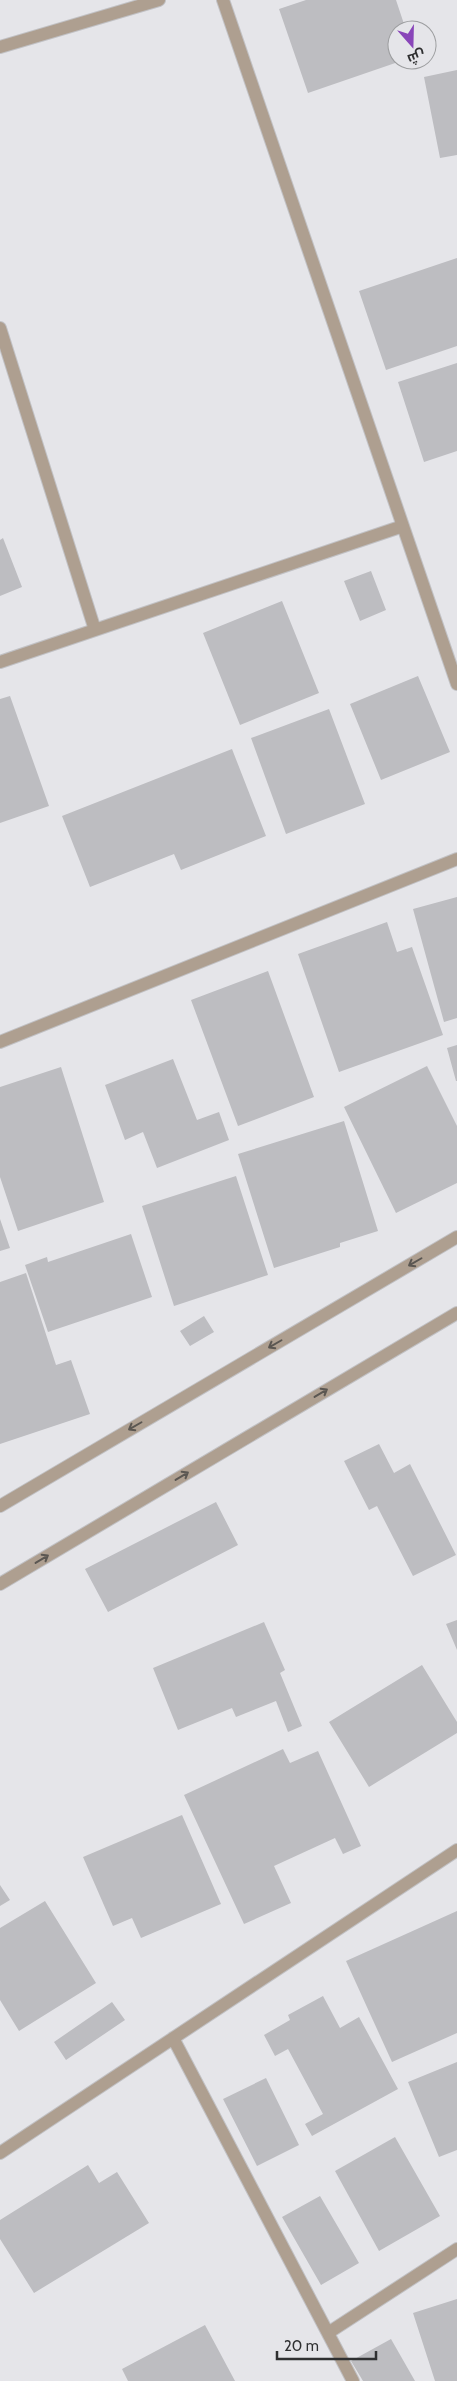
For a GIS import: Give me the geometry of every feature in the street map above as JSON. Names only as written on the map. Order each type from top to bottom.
[{"type":"street","points":[[0,47],[159,0]]},
{"type":"street","points":[[224,0],[457,684]]},
{"type":"street","points":[[0,328],[95,630]]},
{"type":"street","points":[[0,662],[403,526]]},
{"type":"street","points":[[0,1042],[457,859]]},
{"type":"street","points":[[0,1506],[457,1237]]},
{"type":"street","points":[[0,1584],[457,1313]]},
{"type":"street","points":[[0,2154],[457,1850]]},
{"type":"street","points":[[173,2038],[353,2381]]},
{"type":"street","points":[[328,2333],[457,2250]]},
{"type":"building","points":[[306,0],[396,0],[403,20],[387,20],[387,66],[308,93],[279,9]]},
{"type":"building","points":[[457,70],[457,155],[440,158],[424,77]]},
{"type":"building","points":[[457,258],[457,346],[386,370],[359,291]]},
{"type":"building","points":[[457,363],[457,451],[424,462],[398,382]]},
{"type":"building","points":[[3,538],[22,587],[0,596],[0,540]]},
{"type":"building","points":[[371,571],[386,610],[360,621],[344,581]]},
{"type":"building","points":[[282,601],[319,693],[240,725],[203,633]]},
{"type":"building","points":[[418,676],[450,752],[381,780],[350,704]]},
{"type":"building","points":[[10,696],[49,806],[0,823],[0,699]]},
{"type":"building","points":[[329,709],[365,804],[286,834],[251,738]]},
{"type":"building","points":[[232,749],[266,836],[181,870],[174,854],[90,887],[62,816]]},
{"type":"building","points":[[457,897],[457,1018],[444,1022],[413,909]]},
{"type":"building","points":[[387,922],[397,952],[412,947],[443,1035],[339,1072],[298,954]]},
{"type":"building","points":[[268,971],[314,1097],[238,1126],[191,1000]]},
{"type":"building","points":[[457,1045],[457,1081],[456,1081],[447,1048]]},
{"type":"building","points":[[173,1059],[197,1120],[219,1112],[229,1140],[157,1168],[143,1132],[125,1140],[105,1085]]},
{"type":"building","points":[[427,1066],[457,1126],[457,1183],[396,1213],[344,1107]]},
{"type":"building","points":[[61,1067],[104,1202],[18,1231],[0,1177],[0,1087]]},
{"type":"building","points":[[344,1121],[378,1231],[340,1243],[340,1247],[274,1268],[238,1154]]},
{"type":"building","points":[[236,1176],[268,1275],[174,1306],[142,1206]]},
{"type":"building","points":[[0,1219],[10,1248],[0,1251]]},
{"type":"building","points":[[131,1234],[152,1297],[48,1332],[25,1265],[47,1257],[48,1262]]},
{"type":"building","points":[[26,1273],[56,1365],[71,1360],[90,1414],[0,1444],[0,1282]]},
{"type":"building","points":[[204,1316],[214,1332],[190,1346],[180,1331]]},
{"type":"building","points":[[379,1444],[394,1473],[410,1464],[456,1555],[413,1576],[377,1506],[369,1510],[344,1461]]},
{"type":"building","points":[[216,1502],[238,1545],[108,1612],[85,1569]]},
{"type":"building","points":[[457,1620],[457,1650],[446,1624]]},
{"type":"building","points":[[264,1622],[285,1670],[280,1673],[302,1726],[288,1732],[276,1701],[236,1717],[232,1708],[178,1730],[153,1668]]},
{"type":"building","points":[[422,1665],[457,1722],[457,1733],[369,1787],[329,1722]]},
{"type":"building","points":[[283,1749],[290,1763],[318,1751],[361,1846],[343,1854],[335,1838],[274,1866],[291,1903],[244,1924],[184,1795]]},
{"type":"building","points":[[182,1815],[221,1904],[141,1938],[132,1918],[113,1926],[83,1857]]},
{"type":"building","points":[[0,1885],[10,1900],[0,1906]]},
{"type":"building","points":[[45,1901],[96,1983],[19,2031],[0,2000],[0,1928]]},
{"type":"building","points":[[457,1911],[457,2033],[392,2062],[346,1961]]},
{"type":"building","points":[[323,1996],[340,2028],[359,2017],[398,2089],[312,2136],[305,2124],[323,2114],[288,2049],[275,2056],[264,2035],[290,2020],[288,2015]]},
{"type":"building","points":[[112,2002],[125,2020],[66,2060],[54,2042]]},
{"type":"building","points":[[457,2062],[457,2150],[439,2157],[408,2082]]},
{"type":"building","points":[[266,2078],[299,2145],[257,2166],[223,2099]]},
{"type":"building","points":[[395,2137],[440,2216],[379,2251],[335,2171]]},
{"type":"building","points":[[88,2165],[99,2183],[117,2172],[149,2223],[34,2293],[0,2239],[0,2220]]},
{"type":"building","points":[[320,2196],[359,2263],[321,2285],[282,2217]]},
{"type":"building","points":[[457,2299],[457,2381],[435,2381],[413,2313]]},
{"type":"building","points":[[205,2325],[235,2381],[128,2381],[122,2369]]},
{"type":"building","points":[[391,2339],[415,2381],[363,2381],[351,2361]]}]
